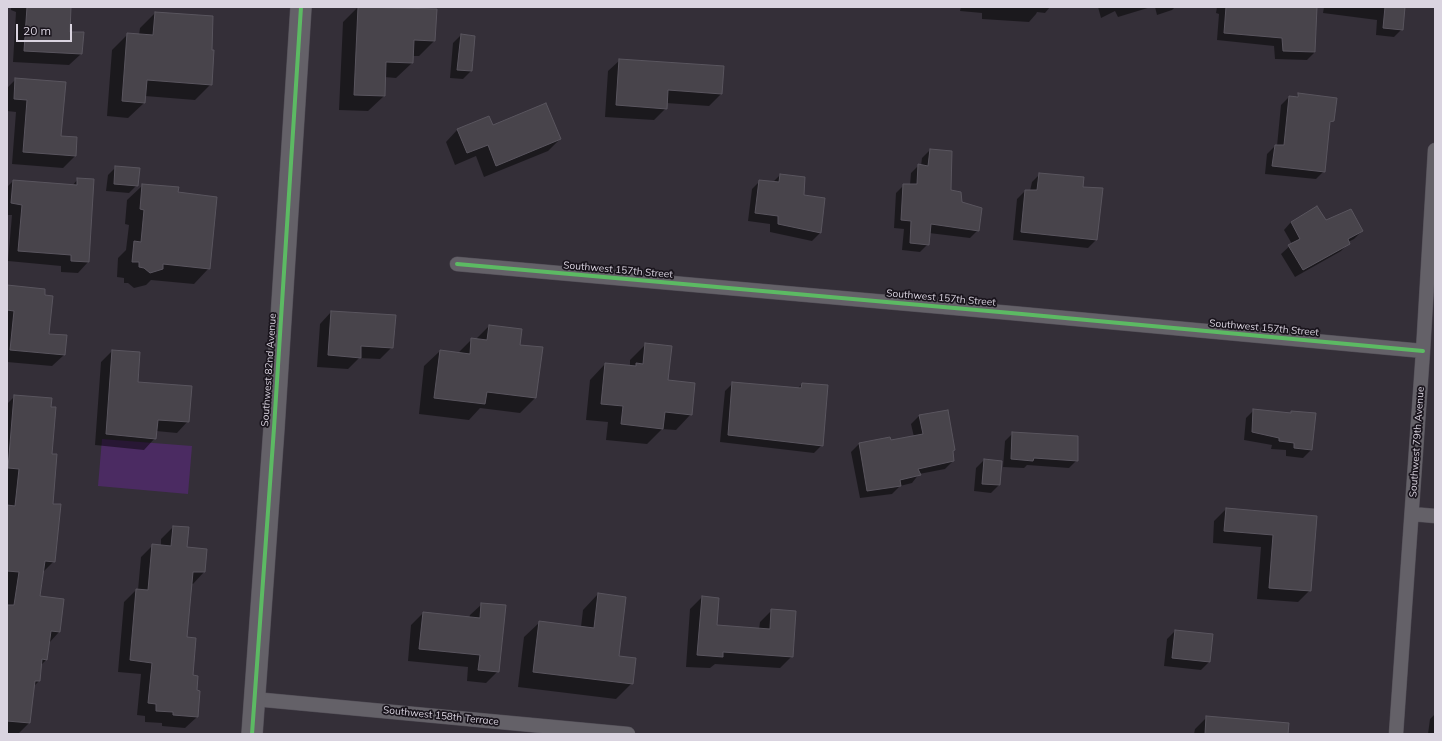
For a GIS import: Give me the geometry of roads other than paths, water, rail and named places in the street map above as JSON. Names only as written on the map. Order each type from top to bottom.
[{"type":"street","name":"Southwest 82nd Avenue","points":[[252,734],[301,7]]},
{"type":"street","name":"Southwest 79th Avenue","points":[[1396,734],[1423,351],[1435,150]]},
{"type":"street","name":"Southwest 157th Street","points":[[457,264],[1019,313],[1423,351]]},
{"type":"street","points":[[1412,514],[1435,516]]},
{"type":"street","name":"Southwest 158th Terrace","points":[[254,699],[628,734]]}]
